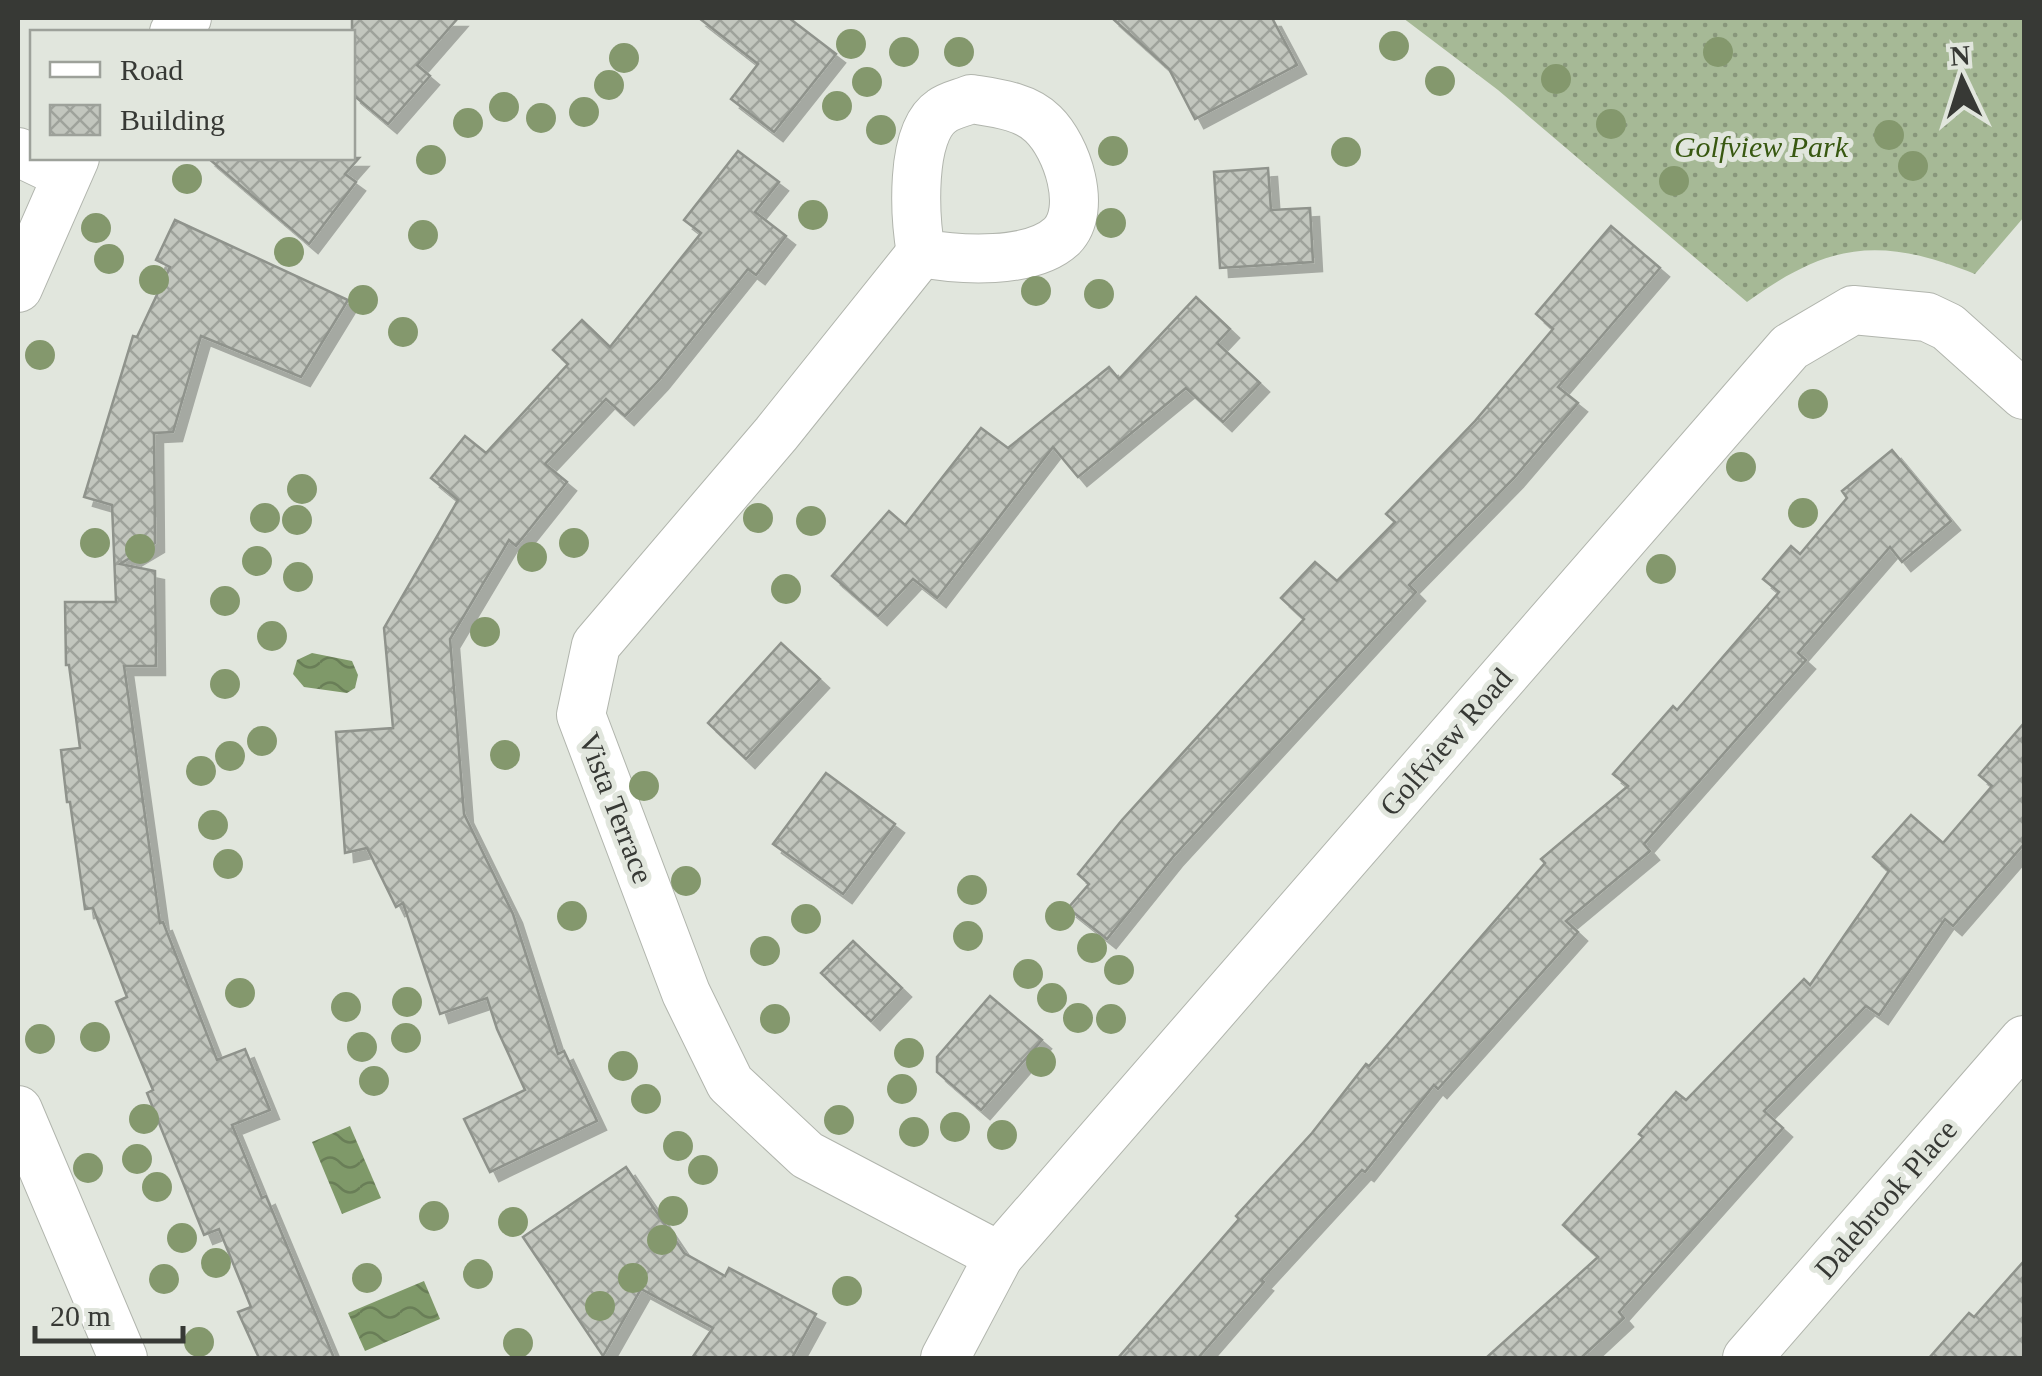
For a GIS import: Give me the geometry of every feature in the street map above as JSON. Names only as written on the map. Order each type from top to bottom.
[{"type":"street","points":[[18,288],[70,166]]},
{"type":"street","name":"Vista Terrace","points":[[920,253],[776,434],[596,645],[581,715],[686,994],[730,1084],[807,1156],[998,1256]]},
{"type":"street","name":"Golfview Road","points":[[945,1358],[998,1256],[1790,347],[1853,310],[1927,317],[1948,327],[2024,395]]},
{"type":"street","name":"Dalebrook Place","points":[[1747,1358],[2024,1040]]},
{"type":"street","points":[[18,1110],[123,1358]]},
{"type":"green space","name":"Golfview Park","points":[[1403,18],[2024,18],[2024,217],[1975,274],[1911,254],[1856,251],[1804,267],[1747,302],[1498,90]]},
{"type":"water","points":[[312,653],[352,661],[358,675],[355,688],[347,693],[304,687],[293,674],[297,660]]},
{"type":"water","points":[[350,1126],[381,1198],[342,1214],[312,1142]]},
{"type":"water","points":[[424,1281],[440,1319],[365,1351],[348,1313]]},
{"type":"building","points":[[352,18],[458,18],[417,65],[430,76],[388,124],[355,96]]},
{"type":"building","points":[[699,18],[789,18],[836,54],[774,132],[731,99],[758,64]]},
{"type":"building","points":[[1112,18],[1272,18],[1297,65],[1195,119],[1169,69]]},
{"type":"building","points":[[738,151],[779,182],[755,212],[786,236],[756,275],[748,269],[625,416],[606,399],[545,464],[567,482],[516,546],[509,540],[450,639],[464,814],[513,914],[558,1054],[564,1051],[597,1121],[490,1172],[464,1119],[525,1090],[487,998],[440,1014],[403,903],[396,907],[367,848],[345,853],[336,732],[393,728],[384,628],[458,500],[431,478],[465,436],[486,453],[568,364],[553,350],[582,320],[610,347],[701,233],[684,220]]},
{"type":"building","points":[[359,158],[345,174],[356,182],[309,244],[210,160]]},
{"type":"building","points":[[1268,168],[1271,210],[1310,208],[1313,262],[1220,268],[1214,172]]},
{"type":"building","points":[[175,220],[348,300],[301,377],[201,336],[173,432],[154,433],[155,543],[120,564],[155,571],[156,666],[124,666],[160,923],[163,922],[217,1060],[245,1049],[270,1110],[232,1125],[334,1358],[259,1358],[238,1312],[251,1307],[219,1229],[204,1235],[147,1093],[153,1090],[116,1002],[127,997],[93,908],[85,909],[67,802],[61,750],[80,748],[66,665],[65,602],[116,602],[112,505],[84,497],[133,336],[137,337],[170,267],[156,260]]},
{"type":"building","points":[[1611,226],[1660,268],[1558,387],[1578,403],[1514,478],[1409,585],[1416,592],[1173,857],[1107,939],[1068,908],[1089,884],[1078,874],[1304,619],[1281,598],[1315,562],[1337,581],[1395,522],[1386,514],[1475,421],[1553,329],[1536,314]]},
{"type":"building","points":[[1196,297],[1230,329],[1217,343],[1260,383],[1223,422],[1186,388],[1078,477],[1053,447],[937,598],[913,579],[878,616],[832,576],[889,511],[905,525],[981,428],[1008,448],[1109,367],[1119,379]]},
{"type":"building","points":[[1892,450],[1951,521],[1902,562],[1890,547],[1798,653],[1806,660],[1644,844],[1650,851],[1566,921],[1578,932],[1438,1089],[1434,1085],[1365,1172],[1362,1170],[1261,1280],[1264,1282],[1198,1358],[1118,1358],[1239,1219],[1236,1216],[1312,1133],[1366,1064],[1369,1066],[1545,863],[1541,859],[1628,786],[1613,774],[1673,706],[1677,710],[1779,592],[1763,579],[1791,546],[1800,554],[1847,498],[1842,491]]},
{"type":"building","points":[[781,643],[820,679],[746,759],[708,723]]},
{"type":"building","points":[[2024,723],[2024,844],[1953,926],[1945,919],[1879,1015],[1866,1006],[1764,1111],[1783,1128],[1619,1312],[1624,1318],[1581,1358],[1486,1358],[1598,1257],[1563,1225],[1643,1137],[1639,1134],[1676,1092],[1686,1100],[1804,979],[1810,985],[1889,871],[1873,857],[1911,815],[1943,843],[1992,786],[1979,775]]},
{"type":"building","points":[[826,773],[895,824],[843,894],[773,844]]},
{"type":"building","points":[[853,941],[902,988],[871,1021],[821,973]]},
{"type":"building","points":[[990,996],[1042,1040],[981,1110],[937,1072],[937,1057]]},
{"type":"building","points":[[626,1167],[684,1253],[725,1276],[729,1268],[816,1314],[792,1358],[692,1358],[713,1328],[641,1289],[603,1356],[523,1237]]},
{"type":"building","points":[[2024,1261],[2024,1358],[1929,1358],[1969,1313],[1974,1317]]}]
